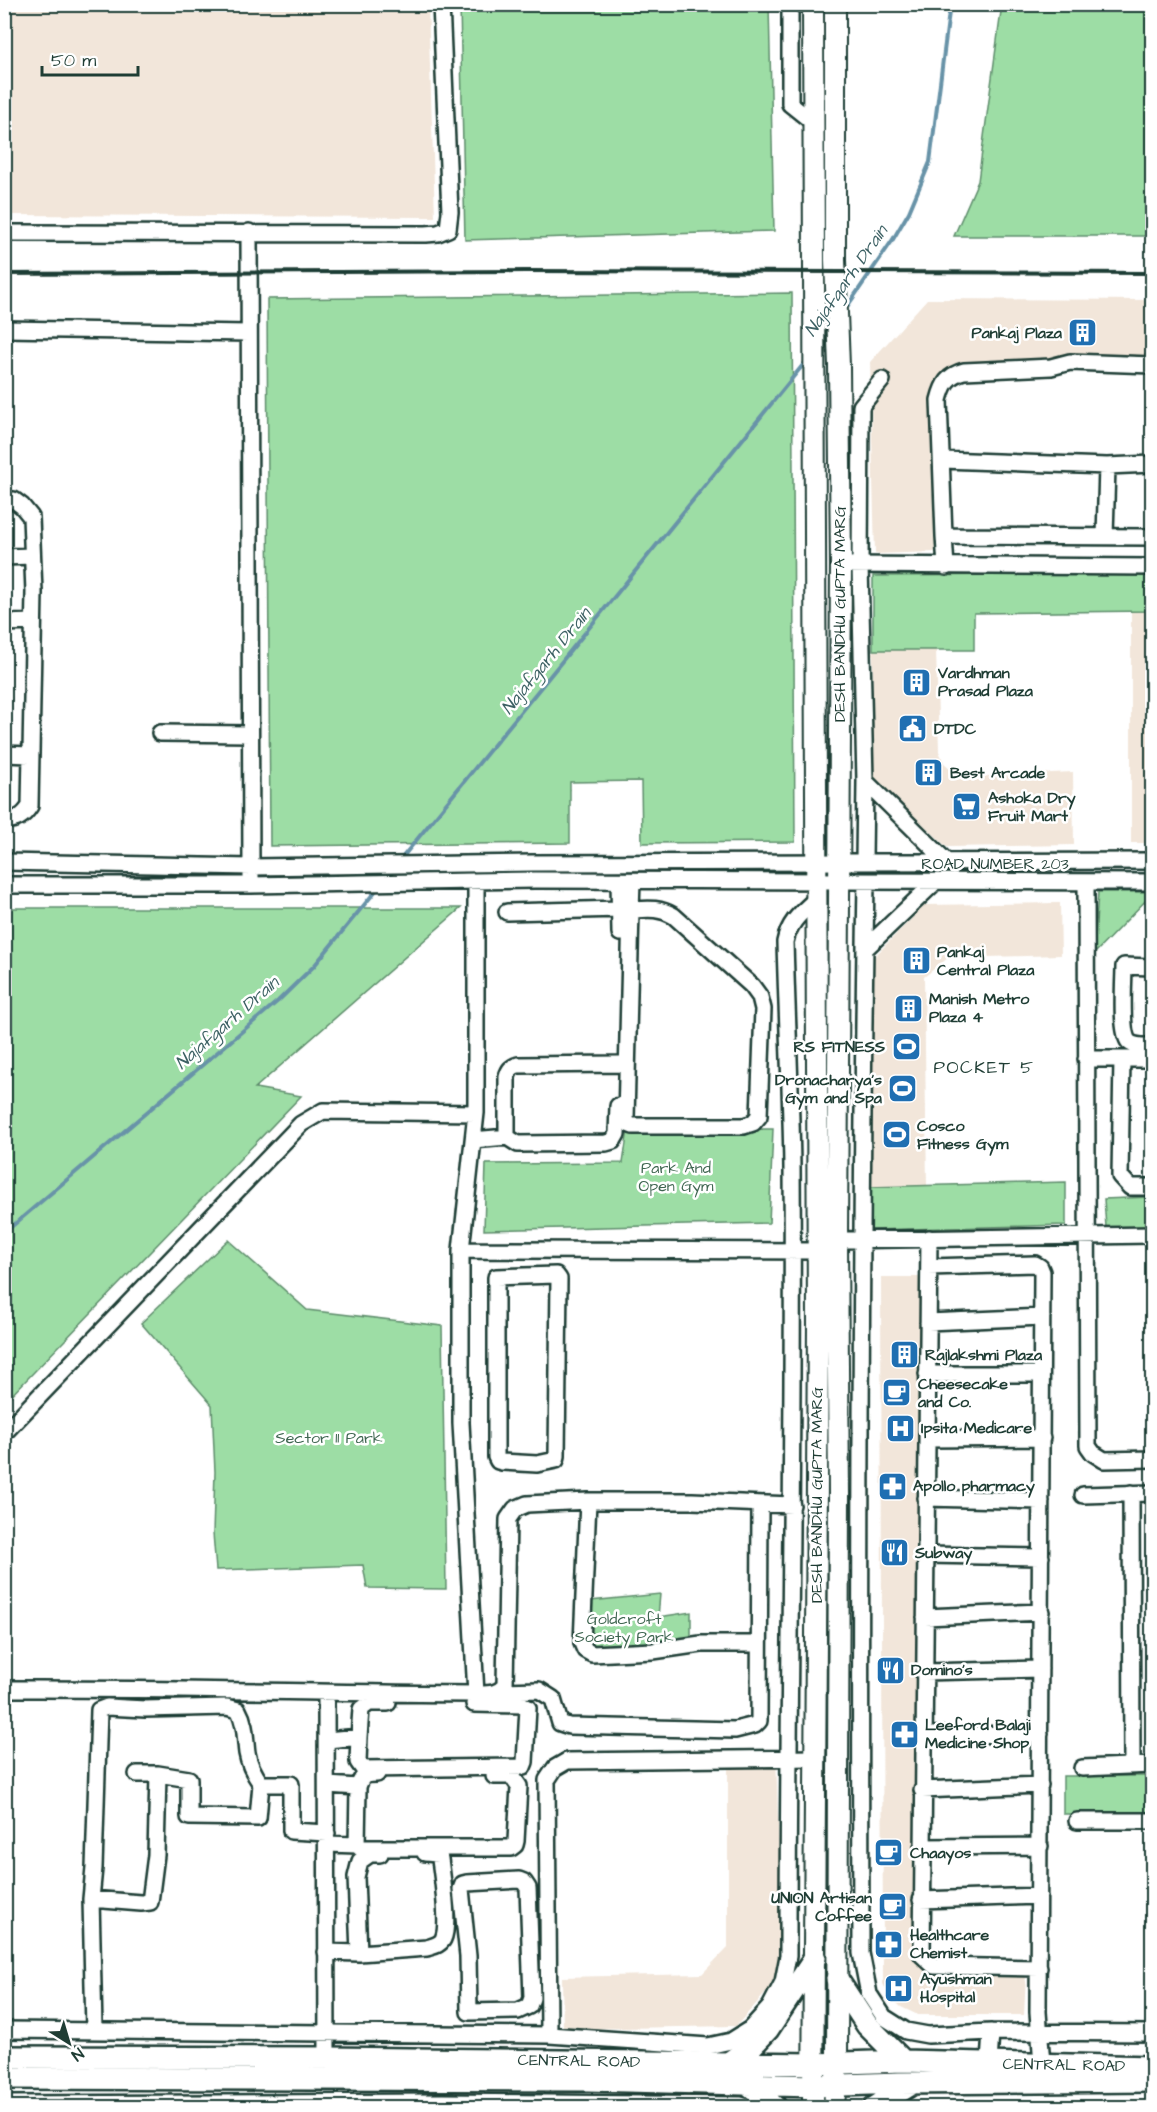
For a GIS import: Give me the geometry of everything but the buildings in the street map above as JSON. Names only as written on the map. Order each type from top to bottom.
[{"type":"main road","points":[[728,2063],[751,2047],[768,2029],[815,1959]]},
{"type":"main road","points":[[837,1979],[867,2025],[903,2061]]},
{"type":"main road","name":"CENTRAL ROAD","points":[[10,2057],[814,2064],[903,2061],[1152,2067]]},
{"type":"main road","name":"CENTRAL ROAD","points":[[4,2078],[588,2080],[814,2086],[1152,2081]]},
{"type":"main road","points":[[874,2108],[914,2083]]},
{"type":"main road","points":[[747,2084],[776,2108]]},
{"type":"street","points":[[4,233],[426,234],[448,229],[450,212],[441,4]]},
{"type":"street","points":[[790,4],[790,104],[814,124]]},
{"type":"street","name":"DESH BANDHU GUPTA MARG","points":[[813,4],[818,1251],[813,2108]]},
{"type":"street","name":"DESH BANDHU GUPTA MARG","points":[[834,2108],[837,2063],[839,1496],[838,861],[850,566],[835,260],[835,4]]},
{"type":"street","points":[[249,232],[250,885]]},
{"type":"street","points":[[4,329],[248,333]]},
{"type":"street","points":[[946,567],[939,400],[942,388],[948,379],[964,370],[1051,367],[1070,362],[1152,365]]},
{"type":"street","points":[[864,861],[865,781],[850,566],[861,406],[882,380]]},
{"type":"street","points":[[943,460],[1107,466],[1152,464]]},
{"type":"street","points":[[1105,537],[1107,466]]},
{"type":"street","points":[[4,500],[14,500],[31,517],[33,622],[30,806],[25,814],[15,820],[4,821]]},
{"type":"street","points":[[945,536],[1152,537]]},
{"type":"street","points":[[4,557],[32,556]]},
{"type":"street","points":[[850,566],[1152,567]]},
{"type":"street","points":[[4,623],[33,622]]},
{"type":"street","points":[[160,733],[250,734]]},
{"type":"street","points":[[4,754],[30,755]]},
{"type":"street","points":[[865,781],[946,861]]},
{"type":"street","name":"ROAD NUMBER 203","points":[[816,881],[838,861],[1152,861]]},
{"type":"street","points":[[4,862],[251,867],[446,864],[816,881]]},
{"type":"street","points":[[476,881],[476,1113],[461,1250],[461,1423],[476,1694]]},
{"type":"street","points":[[507,912],[625,909],[654,908],[665,910],[674,916],[752,986],[760,997],[763,1009],[759,1116],[753,1123],[744,1126],[633,1126],[628,1124],[626,1119],[625,909],[625,881]]},
{"type":"street","points":[[4,885],[816,881]]},
{"type":"street","points":[[4,2030],[549,2035],[708,2046],[731,2041],[750,2029],[770,2007],[783,1982],[788,1956],[792,1164],[785,942],[792,921],[816,881]]},
{"type":"street","name":"ROAD NUMBER 203","points":[[816,881],[1152,882]]},
{"type":"street","points":[[866,882],[860,1485],[861,1953],[869,1994],[884,2018],[906,2031],[928,2035],[991,2032],[1152,2033]]},
{"type":"street","points":[[865,950],[935,882]]},
{"type":"street","points":[[1086,882],[1088,1446],[1093,1454],[1104,1460],[1152,1459]]},
{"type":"street","points":[[473,1140],[507,1137],[518,1144],[614,1141],[617,1134],[625,909]]},
{"type":"street","points":[[1152,967],[1124,966],[1124,1033],[1132,1044],[1152,1046]]},
{"type":"street","points":[[1086,1059],[1152,1059]]},
{"type":"street","points":[[1122,1059],[1120,1176],[1130,1187],[1152,1187]]},
{"type":"street","points":[[507,1137],[507,1077],[512,1067],[518,1065],[620,1064]]},
{"type":"street","points":[[4,1432],[301,1124],[323,1112],[476,1113]]},
{"type":"street","points":[[837,1240],[1152,1235]]},
{"type":"street","points":[[929,1238],[922,1954],[934,1966],[1039,1968]]},
{"type":"street","points":[[461,1250],[818,1251]]},
{"type":"street","points":[[496,1277],[556,1275],[560,1279],[556,1460],[537,1464],[502,1462],[496,1457],[496,1277],[499,1250]]},
{"type":"street","points":[[929,1267],[1035,1264],[1042,1272],[1039,1896],[1039,2032],[1042,2064]]},
{"type":"street","points":[[928,1322],[1042,1317]]},
{"type":"street","points":[[927,1374],[1041,1374]]},
{"type":"street","points":[[927,1439],[1042,1438]]},
{"type":"street","points":[[1131,1493],[1132,1766]]},
{"type":"street","points":[[1083,1494],[1152,1493]]},
{"type":"street","points":[[926,1498],[1041,1501]]},
{"type":"street","points":[[501,1691],[505,1685],[508,1519],[515,1509],[527,1504],[588,1501],[692,1501],[792,1505]]},
{"type":"street","points":[[588,1501],[582,1643],[585,1650],[592,1654],[608,1654],[653,1651],[701,1644],[758,1644]]},
{"type":"street","points":[[4,1689],[188,1689],[476,1694],[539,1690],[553,1700],[560,1723],[569,1726],[735,1730],[755,1725],[759,1721],[760,1504]]},
{"type":"street","points":[[925,1555],[1041,1557]]},
{"type":"street","points":[[925,1617],[1041,1612]]},
{"type":"street","points":[[924,1672],[1040,1669]]},
{"type":"street","points":[[326,1693],[327,2058]]},
{"type":"street","points":[[369,1703],[523,1705],[528,1708],[529,1712],[525,1762],[523,1767],[519,1768],[363,1769],[358,1762],[359,1737],[361,1709],[369,1703]]},
{"type":"street","points":[[94,2030],[91,1899],[99,1710],[107,1707],[145,1709],[227,1707],[238,1710],[244,1719],[247,1754],[252,1771],[261,1784],[258,1818],[189,1817],[189,1779],[158,1774],[137,1774]]},
{"type":"street","points":[[923,1735],[1040,1734]]},
{"type":"street","points":[[327,1740],[359,1737]]},
{"type":"street","points":[[549,2035],[547,1780],[555,1768],[567,1761],[816,1758]]},
{"type":"street","points":[[1082,1768],[1152,1765]]},
{"type":"street","points":[[91,1899],[150,1902],[156,1855],[158,1774]]},
{"type":"street","points":[[261,1784],[291,1784],[291,1831],[357,1845],[364,1850],[511,1848],[515,1845],[516,1840],[519,1786],[512,1776],[367,1774],[362,1776],[358,1787],[357,1845]]},
{"type":"street","points":[[327,1785],[358,1787]]},
{"type":"street","points":[[922,1790],[1040,1785]]},
{"type":"street","points":[[1077,1821],[1152,1821]]},
{"type":"street","points":[[922,1848],[1040,1846]]},
{"type":"street","points":[[326,1952],[359,1953],[427,1948],[438,1945],[443,1939],[445,1921],[438,1854],[433,1852],[370,1854],[360,1860],[356,1877],[359,1953]]},
{"type":"street","points":[[469,2012],[518,2011],[529,2006],[532,1998],[528,1888],[524,1882],[519,1880],[463,1884],[461,1889],[468,1956],[469,2012],[470,2035]]},
{"type":"street","points":[[921,1900],[1039,1896]]},
{"type":"street","points":[[10,2057],[21,2030]]},
{"type":"street","points":[[989,2063],[991,2032]]},
{"type":"street","points":[[4,2103],[126,2106],[741,2105],[750,2108]]},
{"type":"shaded area","points":[[428,5],[435,217],[5,215],[5,6]]},
{"type":"shaded area","points":[[927,299],[1152,300],[1152,360],[967,362],[936,389],[935,552],[875,554],[870,362]]},
{"type":"shaded area","points":[[1131,611],[1152,611],[1152,843],[1131,843]]},
{"type":"shaded area","points":[[873,650],[936,650],[939,751],[944,763],[956,773],[970,777],[1073,772],[1074,845],[947,847],[872,776]]},
{"type":"shaded area","points":[[1060,903],[1061,955],[948,958],[924,977],[927,1186],[869,1187],[871,960],[925,905]]},
{"type":"shaded area","points":[[881,1277],[923,1277],[917,1953],[937,1971],[1026,1973],[1024,2015],[918,2015],[901,2007],[889,1995],[883,1984]]},
{"type":"shaded area","points":[[728,1750],[776,1750],[782,1975],[736,2026],[563,2029],[562,1977],[702,1974],[728,1947]]},
{"type":"green space","points":[[428,4],[5,6],[4,5]]},
{"type":"green space","points":[[1002,4],[1152,5],[1152,236],[954,236],[978,181]]},
{"type":"green space","points":[[460,5],[769,5],[774,231],[465,240]]},
{"type":"green space","points":[[792,293],[795,842],[642,843],[641,781],[570,782],[570,843],[270,846],[267,299]]},
{"type":"green space","points":[[1152,574],[1152,611],[974,613],[974,650],[873,650],[873,576]]},
{"type":"green space","points":[[1098,892],[1152,892],[1152,894],[1094,954]]},
{"type":"green space","points":[[5,908],[461,908],[255,1088],[301,1096],[5,1402]]},
{"type":"green space","name":"Park And Open Gym","points":[[773,1129],[769,1223],[484,1230],[486,1164],[623,1163],[628,1130]]},
{"type":"green space","points":[[1066,1182],[1066,1225],[870,1230],[869,1187]]},
{"type":"green space","points":[[1152,1197],[1152,1227],[1106,1227],[1104,1199]]},
{"type":"green space","name":"Sector 11 Park","points":[[228,1240],[307,1310],[442,1326],[446,1589],[367,1588],[363,1565],[216,1570],[213,1533],[215,1472],[212,1405],[141,1323]]},
{"type":"green space","name":"Goldcroft Society Park","points":[[660,1594],[658,1617],[691,1612],[691,1647],[648,1658],[586,1659],[590,1601]]},
{"type":"green space","points":[[1063,1776],[1152,1776],[1152,1814],[1063,1814]]},
{"type":"waterway","name":"Najafgarh Drain","points":[[844,311],[909,212],[930,162],[950,4]]},
{"type":"waterway","name":"Najafgarh Drain","points":[[401,859],[807,360]]},
{"type":"waterway","name":"Najafgarh Drain","points":[[4,1233],[278,1001],[314,966],[378,888]]},
{"type":"railway","points":[[4,274],[525,271],[1152,273]]},
{"type":"place","name":"Pankaj Plaza","points":[[1083,333]]},
{"type":"place","name":"Vardhman Prasad Plaza","points":[[917,682]]},
{"type":"place","name":"DTDC","points":[[913,729]]},
{"type":"place","name":"Best Arcade","points":[[929,773]]},
{"type":"place","name":"Ashoka Dry Fruit Mart","points":[[967,807]]},
{"type":"place","name":"Pankaj Central Plaza","points":[[916,961]]},
{"type":"place","name":"Manish Metro Plaza 4","points":[[908,1008]]},
{"type":"place","name":"RS FITNESS","points":[[906,1047]]},
{"type":"place","name":"Dronacharya's Gym and Spa","points":[[903,1089]]},
{"type":"place","name":"Cosco Fitness Gym","points":[[896,1135]]},
{"type":"place","name":"Rajlakshmi Plaza","points":[[904,1355]]},
{"type":"place","name":"Cheesecake and Co.","points":[[897,1393]]},
{"type":"place","name":"Ipsita Medicare","points":[[900,1428]]},
{"type":"place","name":"Apollo pharmacy","points":[[892,1486]]},
{"type":"place","name":"Subway","points":[[894,1553]]},
{"type":"place","name":"Domino's","points":[[890,1670]]},
{"type":"place","name":"Leeford Balaji Medicine Shop","points":[[904,1734]]},
{"type":"place","name":"Chaayos","points":[[889,1853]]},
{"type":"place","name":"UNION Artisan Coffee","points":[[893,1907]]},
{"type":"place","name":"Healthcare Chemist","points":[[889,1944]]},
{"type":"place","name":"Ayushman Hospital","points":[[899,1988]]},
{"type":"district","name":"POCKET 5","points":[[984,1067]]}]
